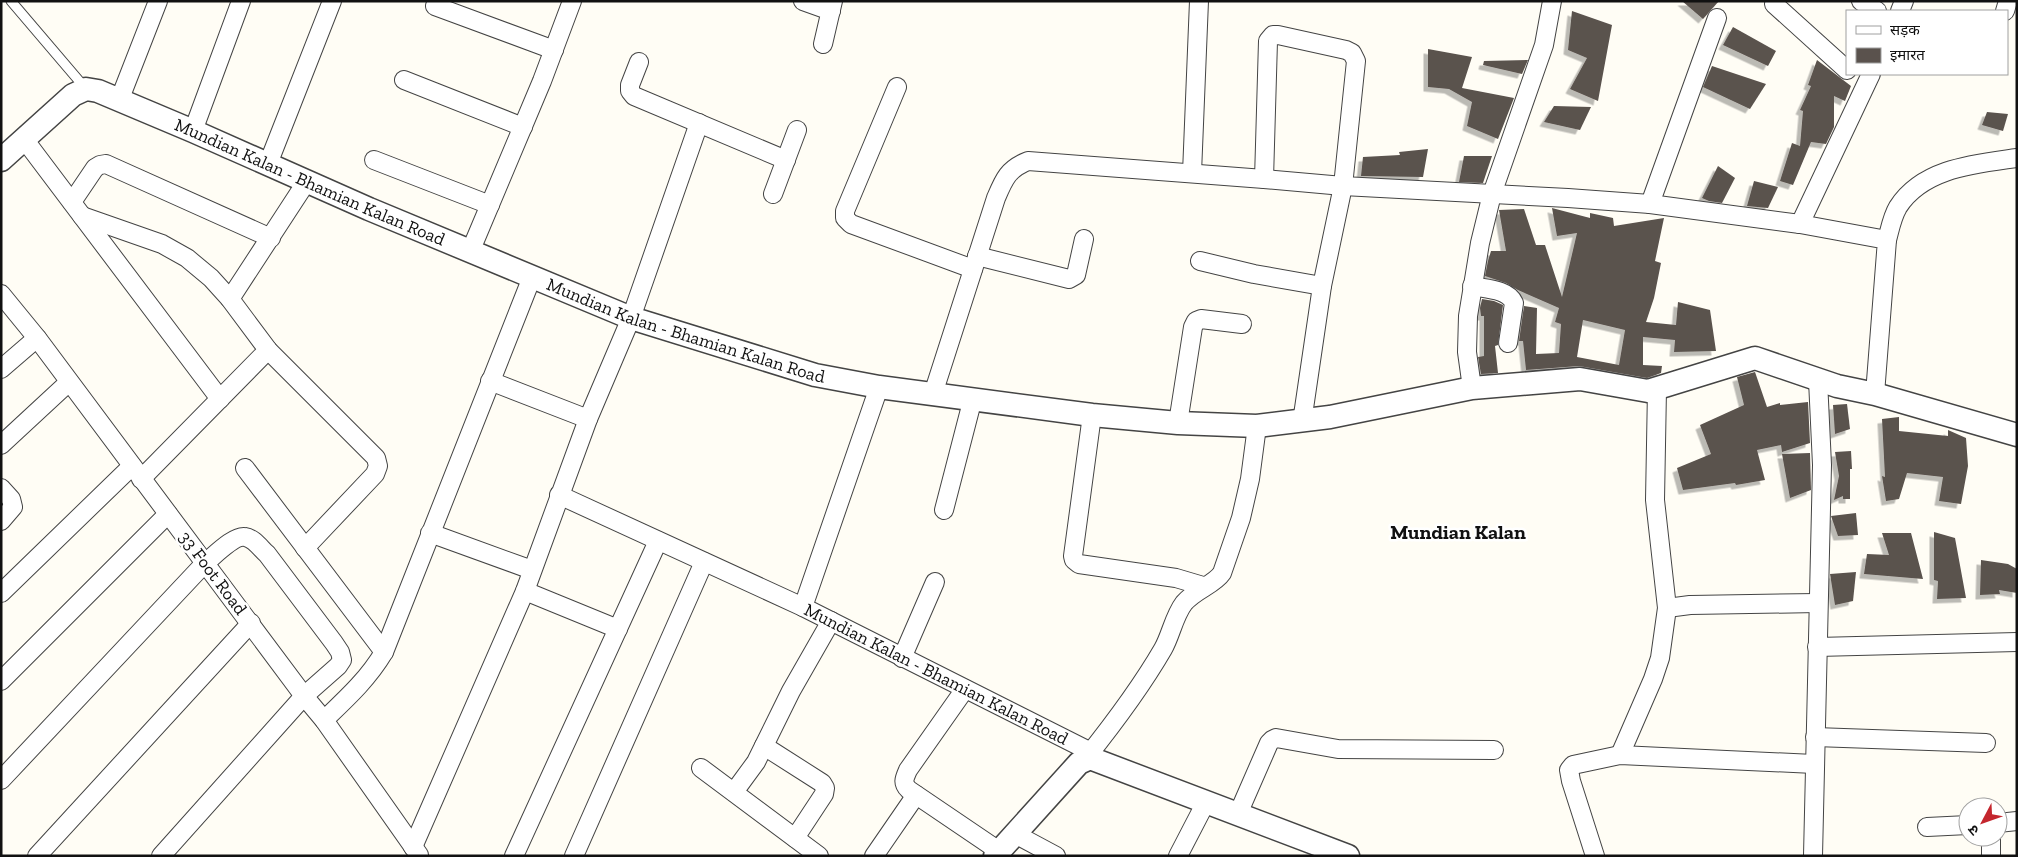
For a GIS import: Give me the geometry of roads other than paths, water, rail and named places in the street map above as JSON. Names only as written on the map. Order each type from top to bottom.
[{"type":"street","points":[[119,101],[158,1]]},
{"type":"street","points":[[193,131],[241,1]]},
{"type":"street","points":[[268,164],[332,1]]},
{"type":"street","points":[[470,252],[554,50],[572,1]]},
{"type":"street","points":[[803,1],[832,6],[822,44]]},
{"type":"street","points":[[1192,173],[1199,1]]},
{"type":"street","points":[[1472,388],[1467,352],[1472,286],[1492,194],[1544,44],[1552,1]]},
{"type":"street","points":[[1861,1],[1875,10]]},
{"type":"street","points":[[1774,4],[1846,69]]},
{"type":"street","points":[[435,6],[554,50]]},
{"type":"street","points":[[1650,204],[1717,18]]},
{"type":"street","points":[[1264,179],[1268,41],[1274,35],[1278,35],[1346,50],[1352,54],[1356,61],[1343,186],[1322,286],[1302,422]]},
{"type":"street","points":[[639,62],[630,85],[630,91],[634,96],[786,160]]},
{"type":"street","points":[[1800,224],[1868,80],[1854,75]]},
{"type":"street","points":[[404,80],[522,127]]},
{"type":"street","points":[[897,87],[845,211],[845,218],[851,224],[975,262],[1069,279],[1076,275],[1084,239]]},
{"type":"street","name":"Mundian Kalan - Bhamian Kalan Road","points":[[86,90],[98,91],[470,252],[631,318],[815,375],[879,387],[803,607],[966,689],[1089,755]]},
{"type":"street","points":[[1,160],[73,95],[86,90]]},
{"type":"street","points":[[417,851],[525,591],[588,419],[631,318],[698,123]]},
{"type":"street","points":[[773,194],[797,130]]},
{"type":"street","points":[[24,139],[220,399]]},
{"type":"street","points":[[1875,394],[1886,240],[1893,217],[1898,208],[1928,178],[1981,164],[2017,158]]},
{"type":"street","points":[[374,160],[490,205]]},
{"type":"street","points":[[933,394],[975,262],[1004,180],[1014,167],[1028,161],[1343,186],[1650,204],[1800,224],[1886,240]]},
{"type":"street","points":[[72,202],[95,168],[106,164],[271,238]]},
{"type":"street","points":[[230,300],[307,181]]},
{"type":"street","points":[[82,216],[162,244],[187,258],[211,278],[268,350],[376,458],[378,466],[375,474],[305,548]]},
{"type":"street","points":[[1200,261],[1254,274],[1322,286]]},
{"type":"street","points":[[324,720],[362,683],[384,652],[532,277]]},
{"type":"street","points":[[1472,286],[1505,293],[1512,297],[1514,303],[1508,343]]},
{"type":"street","name":"33 Foot Road","points":[[1,294],[37,338],[304,696],[324,720],[417,851]]},
{"type":"street","points":[[1178,423],[1193,326],[1201,319],[1242,324]]},
{"type":"street","points":[[1,369],[37,338]]},
{"type":"street","points":[[1,593],[220,399],[268,350]]},
{"type":"street","points":[[879,387],[1178,423],[1257,426],[1302,422],[1472,388],[1580,380],[1641,391],[1657,389],[1755,358],[1827,383],[1875,394],[2017,435]]},
{"type":"street","points":[[490,381],[588,419]]},
{"type":"street","points":[[1,445],[69,382]]},
{"type":"street","points":[[1813,856],[1822,465],[1827,383]]},
{"type":"street","points":[[1620,755],[1653,679],[1660,658],[1667,608],[1655,500],[1657,389]]},
{"type":"street","points":[[944,510],[973,398]]},
{"type":"street","points":[[1092,414],[1074,560],[1078,564],[1176,578],[1203,586]]},
{"type":"street","points":[[966,689],[908,770],[904,779],[904,785],[997,853],[1079,763],[1089,755],[1148,674],[1169,640],[1182,605],[1194,592],[1218,578],[1222,573],[1241,518],[1250,479],[1257,426]]},
{"type":"street","points":[[245,468],[384,652]]},
{"type":"street","points":[[1,488],[11,499],[14,507],[1,521]]},
{"type":"street","points":[[559,496],[803,607]]},
{"type":"street","points":[[1,681],[168,514]]},
{"type":"street","points":[[430,533],[532,570]]},
{"type":"street","points":[[1,780],[205,563],[235,539],[245,536],[254,541],[267,554],[334,643],[340,652],[342,660],[338,666],[304,696],[161,856]]},
{"type":"street","points":[[514,856],[658,540]]},
{"type":"street","points":[[574,856],[704,562]]},
{"type":"street","points":[[902,658],[935,582]]},
{"type":"street","points":[[525,591],[618,629]]},
{"type":"street","points":[[1667,608],[1690,605],[1818,603]]},
{"type":"street","points":[[734,792],[756,762],[792,691],[831,621]]},
{"type":"street","points":[[37,856],[251,624]]},
{"type":"street","points":[[1817,647],[2017,642]]},
{"type":"street","points":[[1815,737],[1986,743]]},
{"type":"street","points":[[1238,814],[1269,743],[1276,738],[1338,750],[1494,750]]},
{"type":"street","points":[[764,746],[822,784],[825,788],[824,794],[795,838]]},
{"type":"street","points":[[1089,755],[1095,759],[1238,814],[1323,852],[1348,856]]},
{"type":"street","points":[[1595,856],[1571,781],[1569,770],[1575,764],[1620,755],[1814,764]]},
{"type":"street","points":[[701,768],[819,856]]},
{"type":"street","points":[[874,856],[916,795]]},
{"type":"street","points":[[1178,856],[1206,802]]},
{"type":"street","points":[[1927,827],[1958,825]]},
{"type":"street","points":[[1014,834],[1054,855]]},
{"type":"lane","points":[[12,1],[86,90]]},
{"type":"district","name":"Mundian Kalan","points":[[1458,532]]}]
